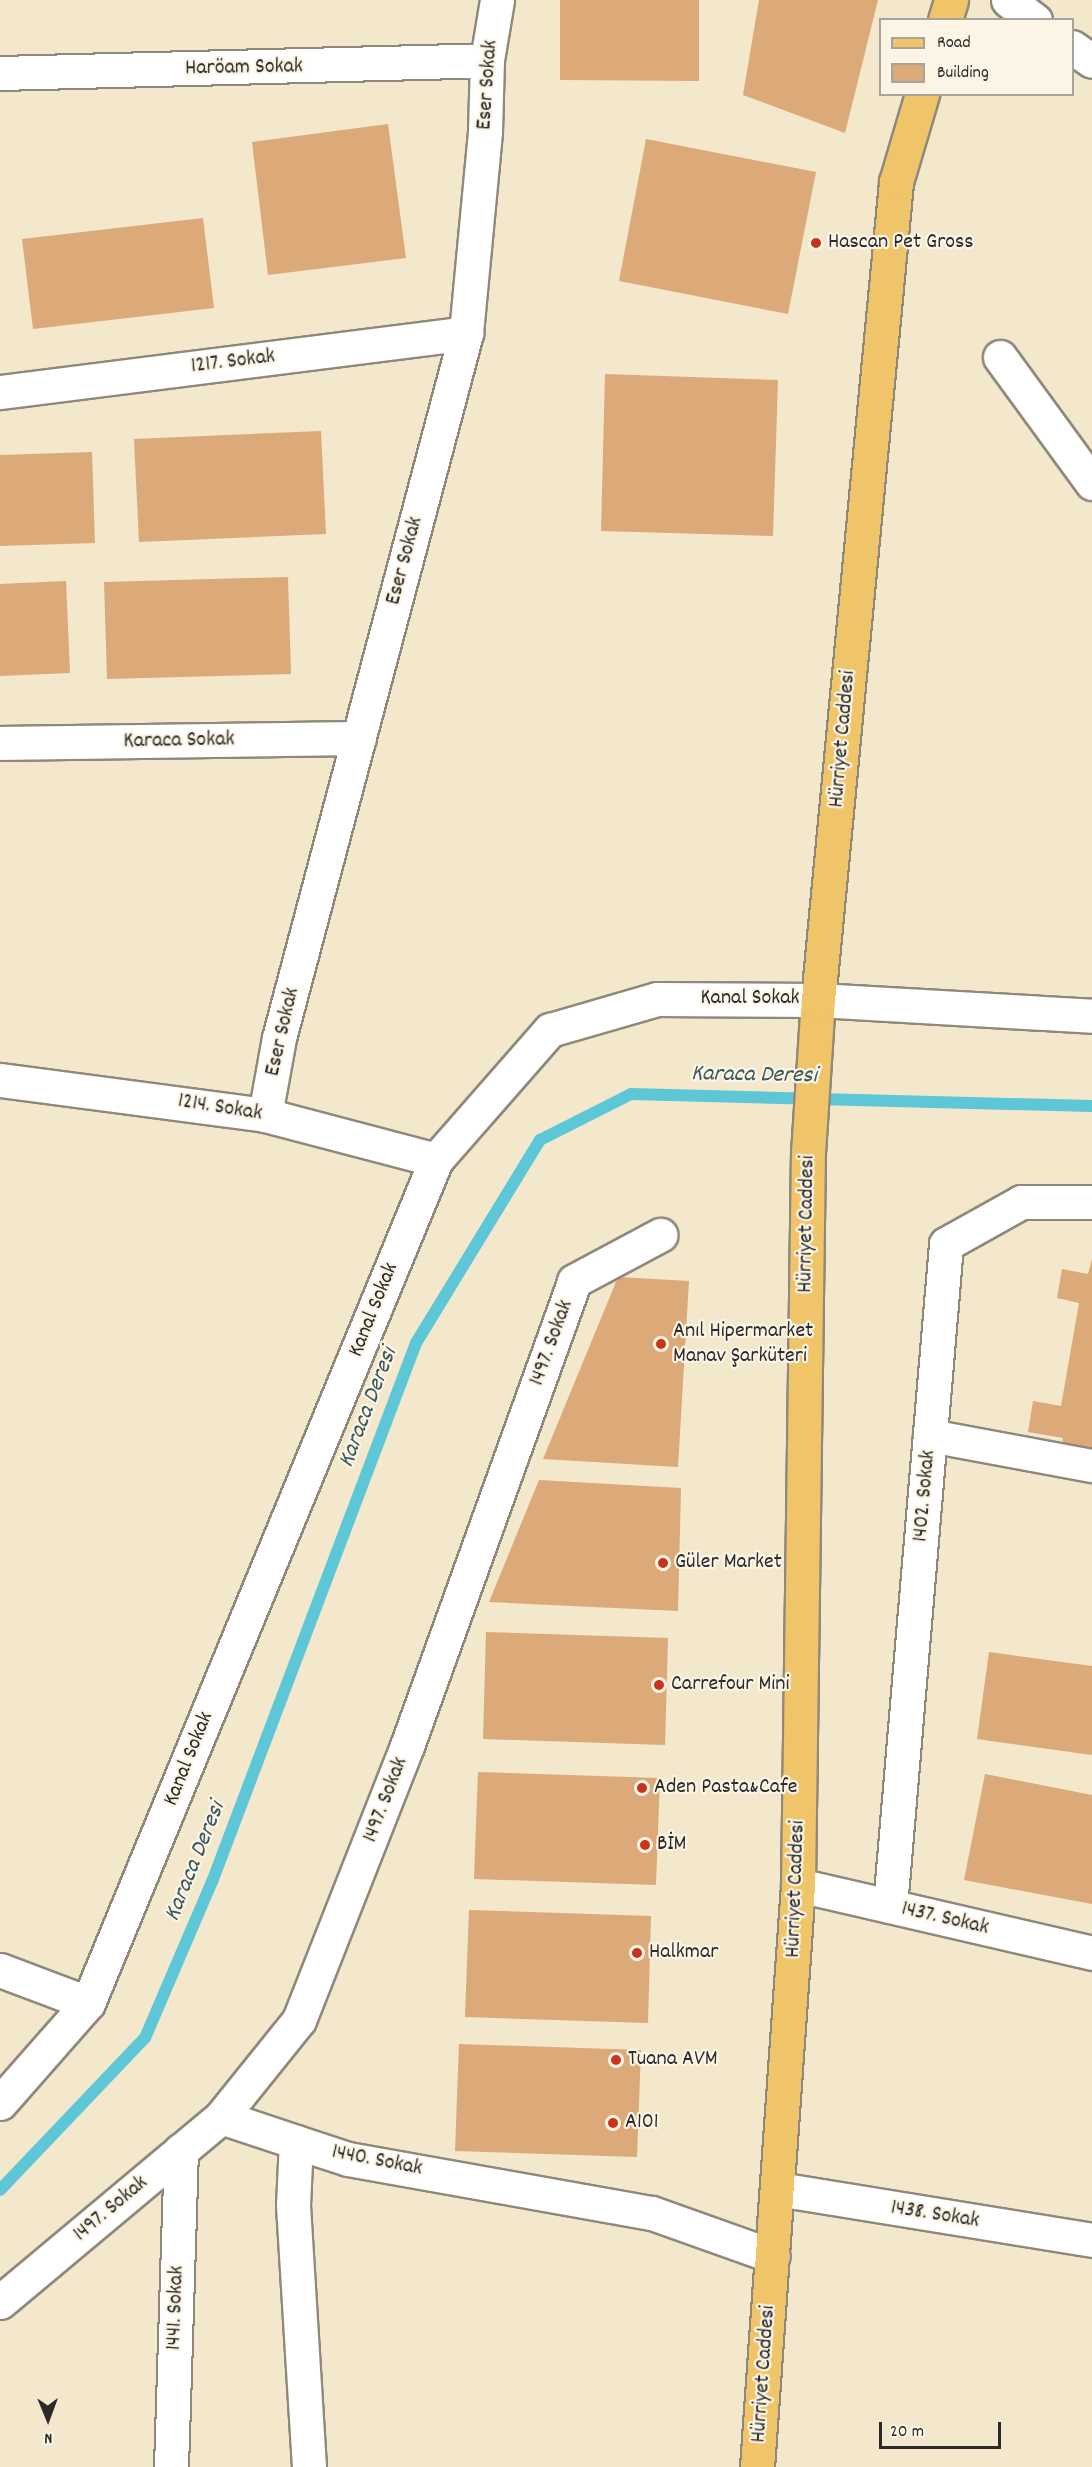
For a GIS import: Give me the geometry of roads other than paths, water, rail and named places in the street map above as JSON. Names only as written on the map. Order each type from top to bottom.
[{"type":"main road","points":[[946,18],[951,0]]},
{"type":"main road","name":"Hürriyet Caddesi","points":[[757,2467],[798,1885],[808,1153],[818,1000],[896,182],[921,96]]},
{"type":"street","name":"Eser Sokak","points":[[265,1115],[279,1038],[466,333],[485,132],[488,60],[497,0]]},
{"type":"street","points":[[1008,0],[1032,18]]},
{"type":"street","points":[[1074,48],[1092,62]]},
{"type":"street","name":"Haröam Sokak","points":[[0,73],[488,60]]},
{"type":"street","name":"1217. Sokak","points":[[0,392],[466,333]]},
{"type":"street","points":[[1000,357],[1092,483]]},
{"type":"street","name":"Karaca Sokak","points":[[0,744],[359,738]]},
{"type":"street","name":"Kanal Sokak","points":[[0,2103],[88,2003],[436,1160],[550,1030],[657,999],[818,1000],[1092,1016]]},
{"type":"street","name":"1214. Sokak","points":[[0,1080],[265,1115],[436,1160]]},
{"type":"street","name":"1402. Sokak","points":[[890,1906],[946,1244],[1021,1202],[1092,1202]]},
{"type":"street","name":"1497. Sokak","points":[[0,2302],[221,2117],[299,2020],[407,1746],[574,1281],[660,1235]]},
{"type":"street","points":[[930,1436],[1092,1466]]},
{"type":"street","name":"1437. Sokak","points":[[798,1885],[1092,1953]]},
{"type":"street","points":[[0,1970],[88,2003]]},
{"type":"street","name":"1440. Sokak","points":[[221,2117],[348,2159],[652,2213],[773,2256]]},
{"type":"street","points":[[296,2142],[293,2205],[309,2467]]},
{"type":"street","name":"1441. Sokak","points":[[171,2467],[182,2150]]},
{"type":"street","name":"1438. Sokak","points":[[778,2189],[1092,2240]]},
{"type":"waterway","name":"Karaca Deresi","points":[[0,2190],[145,2038],[212,1882],[416,1343],[540,1140],[631,1094],[1092,1106]]},
{"type":"place","name":"Hascan Pet Gross","points":[[816,243]]},
{"type":"place","name":"Anıl Hipermarket Manav Şarküteri","points":[[661,1344]]},
{"type":"place","name":"Güler Market","points":[[663,1563]]},
{"type":"place","name":"Carrefour Mini","points":[[659,1685]]},
{"type":"place","name":"Aden Pasta&Cafe","points":[[642,1788]]},
{"type":"place","name":"BİM","points":[[645,1845]]},
{"type":"place","name":"Halkmar","points":[[637,1953]]},
{"type":"place","name":"Tuana AVM","points":[[616,2060]]},
{"type":"place","name":"A101","points":[[613,2123]]}]
